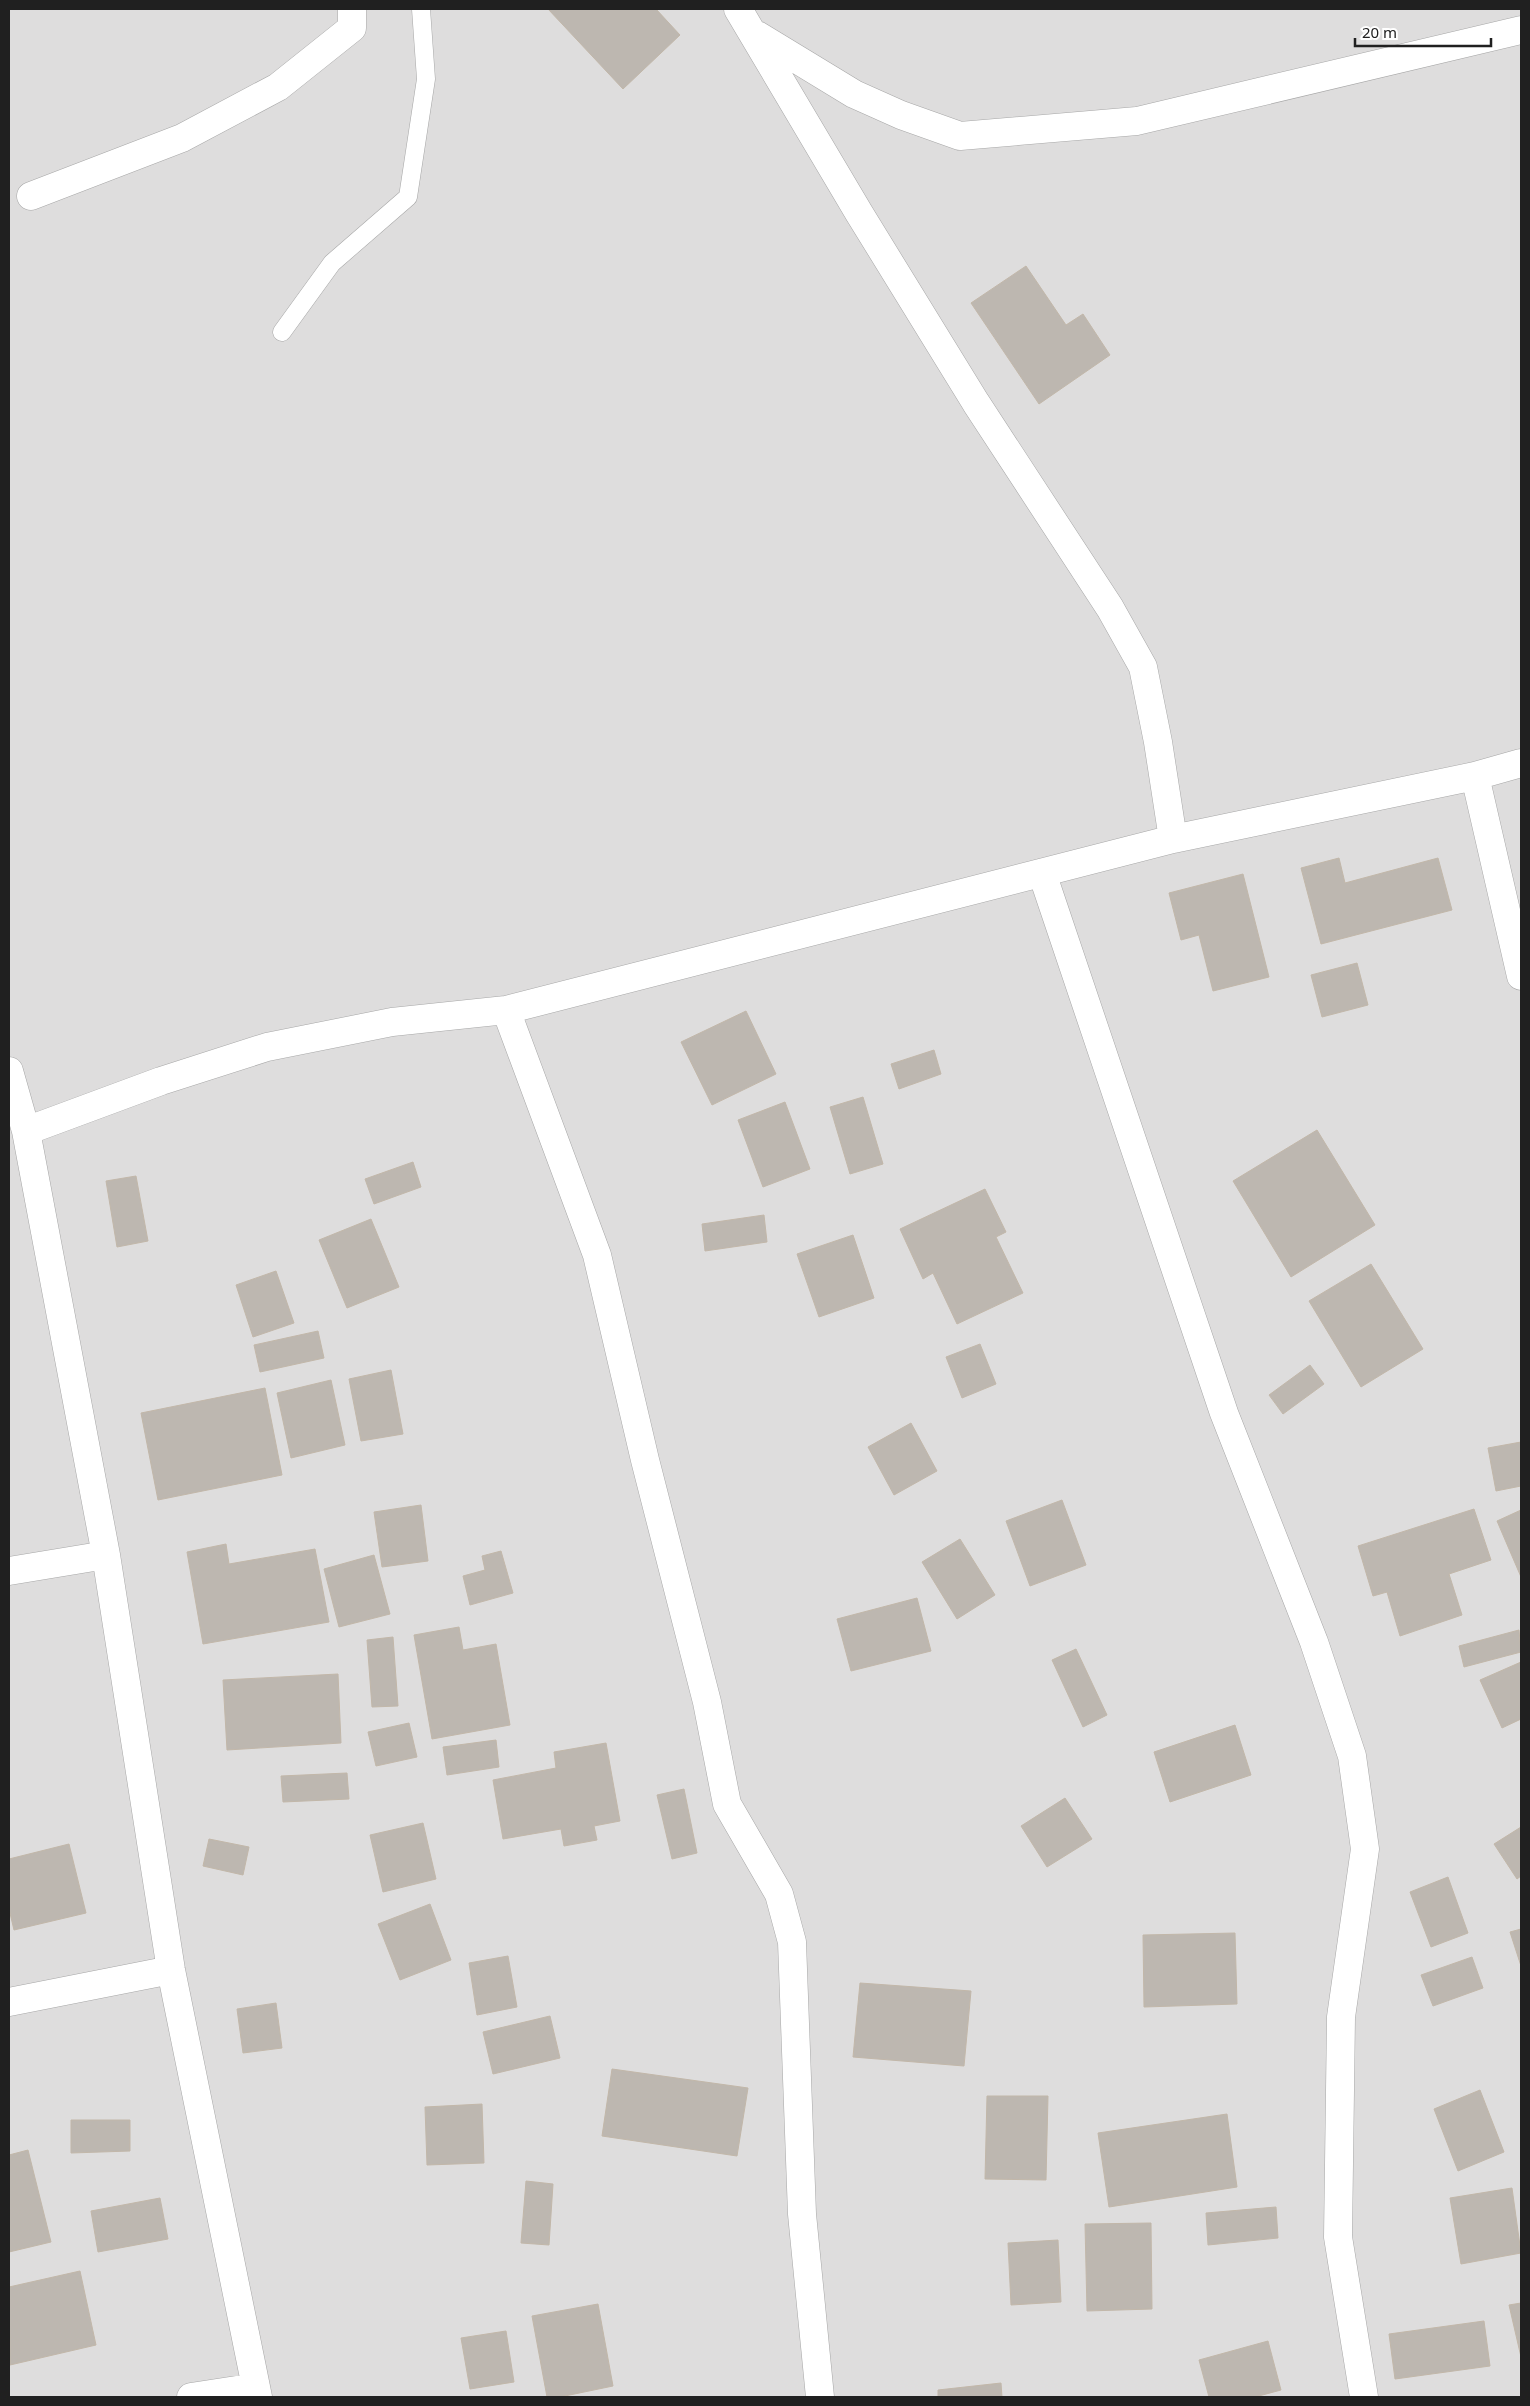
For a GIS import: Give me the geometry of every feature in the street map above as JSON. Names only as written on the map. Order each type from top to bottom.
[{"type":"street","points":[[31,196],[182,138],[278,87],[352,28],[352,9]]},
{"type":"street","points":[[738,9],[905,288],[976,403],[1110,608],[1143,667],[1158,742],[1173,839]]},
{"type":"street","points":[[754,33],[854,94],[901,115],[960,136],[1136,121],[1521,30]]},
{"type":"street","points":[[26,1131],[161,1081],[268,1047],[392,1022],[506,1010],[1173,839],[1475,776],[1521,763]]},
{"type":"street","points":[[1475,776],[1521,976]]},
{"type":"street","points":[[1042,873],[1224,1414],[1314,1642],[1352,1756],[1365,1849],[1341,2017],[1338,2237],[1364,2397]]},
{"type":"street","points":[[506,1010],[597,1256],[645,1460],[707,1702],[727,1804],[778,1894],[792,1942],[802,2214],[820,2397]]},
{"type":"street","points":[[9,1071],[26,1131],[106,1555],[171,1970],[257,2392],[191,2397]]},
{"type":"street","points":[[9,1571],[106,1555]]},
{"type":"street","points":[[9,2002],[171,1970]]},
{"type":"lane","points":[[282,332],[332,263],[408,197],[426,79],[421,9]]},
{"type":"shaded area","points":[[9,9],[1521,9],[1521,2397],[9,2397]]},
{"type":"building","points":[[548,9],[656,9],[680,35],[623,89]]},
{"type":"building","points":[[1026,266],[1066,325],[1083,314],[1110,355],[1039,404],[971,303]]},
{"type":"building","points":[[1339,858],[1345,883],[1438,858],[1452,910],[1321,944],[1301,868]]},
{"type":"building","points":[[1243,874],[1269,977],[1213,991],[1199,935],[1181,940],[1169,893]]},
{"type":"building","points":[[1357,963],[1368,1005],[1322,1017],[1311,975]]},
{"type":"building","points":[[746,1011],[776,1074],[712,1105],[681,1042]]},
{"type":"building","points":[[934,1050],[941,1074],[899,1089],[891,1064]]},
{"type":"building","points":[[863,1097],[883,1164],[850,1174],[830,1107]]},
{"type":"building","points":[[785,1102],[810,1169],[763,1187],[738,1120]]},
{"type":"building","points":[[1317,1130],[1375,1225],[1291,1277],[1233,1181]]},
{"type":"building","points":[[413,1162],[421,1187],[374,1204],[365,1179]]},
{"type":"building","points":[[136,1176],[148,1241],[117,1247],[106,1181]]},
{"type":"building","points":[[985,1189],[1006,1232],[996,1237],[1023,1293],[957,1324],[933,1273],[923,1279],[900,1229]]},
{"type":"building","points":[[764,1215],[767,1242],[705,1251],[702,1224]]},
{"type":"building","points":[[371,1219],[399,1287],[347,1308],[319,1240]]},
{"type":"building","points":[[853,1235],[874,1298],[819,1317],[797,1254]]},
{"type":"building","points":[[1371,1264],[1423,1349],[1361,1387],[1309,1301]]},
{"type":"building","points":[[276,1271],[294,1323],[253,1337],[236,1285]]},
{"type":"building","points":[[318,1331],[324,1358],[260,1372],[254,1345]]},
{"type":"building","points":[[980,1344],[996,1384],[962,1398],[946,1357]]},
{"type":"building","points":[[1310,1365],[1324,1384],[1283,1414],[1269,1395]]},
{"type":"building","points":[[391,1370],[403,1434],[361,1441],[349,1379]]},
{"type":"building","points":[[331,1380],[345,1445],[291,1458],[277,1393]]},
{"type":"building","points":[[265,1388],[282,1475],[158,1500],[141,1413]]},
{"type":"building","points":[[911,1423],[937,1471],[894,1495],[868,1447]]},
{"type":"building","points":[[1521,1442],[1521,1486],[1496,1491],[1488,1448]]},
{"type":"building","points":[[1062,1500],[1086,1565],[1030,1586],[1006,1521]]},
{"type":"building","points":[[421,1505],[428,1561],[382,1567],[374,1512]]},
{"type":"building","points":[[1474,1509],[1491,1560],[1449,1574],[1462,1615],[1400,1636],[1387,1592],[1373,1596],[1358,1546]]},
{"type":"building","points":[[1521,1510],[1521,1577],[1497,1521]]},
{"type":"building","points":[[960,1539],[995,1595],[957,1619],[922,1562]]},
{"type":"building","points":[[226,1544],[229,1564],[315,1549],[329,1622],[203,1644],[187,1552]]},
{"type":"building","points":[[501,1551],[513,1593],[470,1605],[463,1576],[485,1570],[482,1556]]},
{"type":"building","points":[[374,1555],[390,1614],[339,1627],[324,1569]]},
{"type":"building","points":[[917,1598],[931,1651],[851,1671],[837,1619]]},
{"type":"building","points":[[459,1627],[463,1650],[496,1644],[510,1725],[432,1739],[414,1635]]},
{"type":"building","points":[[1519,1630],[1521,1652],[1464,1667],[1459,1646]]},
{"type":"building","points":[[393,1637],[398,1706],[372,1707],[367,1640]]},
{"type":"building","points":[[1076,1649],[1107,1715],[1083,1727],[1052,1660]]},
{"type":"building","points":[[1521,1662],[1521,1719],[1502,1728],[1480,1680]]},
{"type":"building","points":[[338,1674],[341,1743],[227,1750],[223,1680]]},
{"type":"building","points":[[409,1723],[417,1757],[376,1766],[368,1732]]},
{"type":"building","points":[[1235,1725],[1251,1775],[1170,1802],[1154,1752]]},
{"type":"building","points":[[496,1740],[499,1767],[447,1775],[443,1747]]},
{"type":"building","points":[[606,1743],[620,1821],[594,1826],[597,1840],[564,1846],[561,1829],[503,1839],[493,1780],[556,1768],[554,1752]]},
{"type":"building","points":[[347,1773],[349,1799],[283,1802],[281,1776]]},
{"type":"building","points":[[684,1789],[697,1853],[672,1859],[657,1795]]},
{"type":"building","points":[[1065,1798],[1092,1839],[1047,1867],[1021,1826]]},
{"type":"building","points":[[423,1823],[436,1879],[383,1892],[370,1835]]},
{"type":"building","points":[[1521,1827],[1521,1876],[1517,1879],[1494,1844]]},
{"type":"building","points":[[209,1839],[249,1847],[243,1875],[203,1866]]},
{"type":"building","points":[[69,1844],[86,1913],[14,1930],[9,1909],[9,1859]]},
{"type":"building","points":[[1448,1877],[1468,1933],[1431,1947],[1410,1892]]},
{"type":"building","points":[[430,1904],[451,1960],[400,1980],[378,1924]]},
{"type":"building","points":[[1521,1929],[1521,1966],[1510,1932]]},
{"type":"building","points":[[1235,1933],[1237,2004],[1144,2007],[1143,1935]]},
{"type":"building","points":[[508,1956],[517,2007],[477,2015],[469,1963]]},
{"type":"building","points":[[1472,1957],[1483,1988],[1433,2006],[1421,1975]]},
{"type":"building","points":[[860,1983],[971,1991],[964,2066],[853,2057]]},
{"type":"building","points":[[276,2003],[282,2048],[243,2053],[237,2009]]},
{"type":"building","points":[[550,2016],[560,2058],[493,2074],[483,2032]]},
{"type":"building","points":[[612,2069],[748,2088],[737,2156],[602,2136]]},
{"type":"building","points":[[1480,2090],[1504,2152],[1458,2171],[1434,2109]]},
{"type":"building","points":[[987,2096],[1048,2096],[1046,2180],[985,2179]]},
{"type":"building","points":[[482,2104],[484,2163],[427,2165],[425,2107]]},
{"type":"building","points":[[1227,2114],[1237,2187],[1109,2207],[1098,2133]]},
{"type":"building","points":[[71,2120],[130,2120],[130,2151],[71,2153]]},
{"type":"building","points":[[28,2150],[51,2242],[9,2252],[9,2155]]},
{"type":"building","points":[[526,2181],[553,2184],[549,2245],[521,2243]]},
{"type":"building","points":[[1512,2188],[1521,2253],[1461,2264],[1450,2198]]},
{"type":"building","points":[[160,2198],[168,2239],[98,2252],[91,2211]]},
{"type":"building","points":[[1276,2207],[1278,2238],[1208,2245],[1206,2213]]},
{"type":"building","points":[[1151,2223],[1152,2309],[1087,2311],[1085,2224]]},
{"type":"building","points":[[1058,2240],[1061,2302],[1011,2305],[1008,2243]]},
{"type":"building","points":[[80,2271],[96,2345],[10,2365],[9,2287]]},
{"type":"building","points":[[1521,2303],[1521,2357],[1509,2305]]},
{"type":"building","points":[[598,2304],[613,2386],[560,2397],[547,2397],[532,2316]]},
{"type":"building","points":[[1484,2321],[1490,2366],[1395,2379],[1389,2334]]},
{"type":"building","points":[[506,2331],[514,2382],[470,2389],[461,2338]]},
{"type":"building","points":[[1268,2341],[1281,2390],[1255,2397],[1209,2397],[1199,2360]]},
{"type":"building","points":[[1001,2383],[1002,2397],[938,2397],[938,2390]]}]
